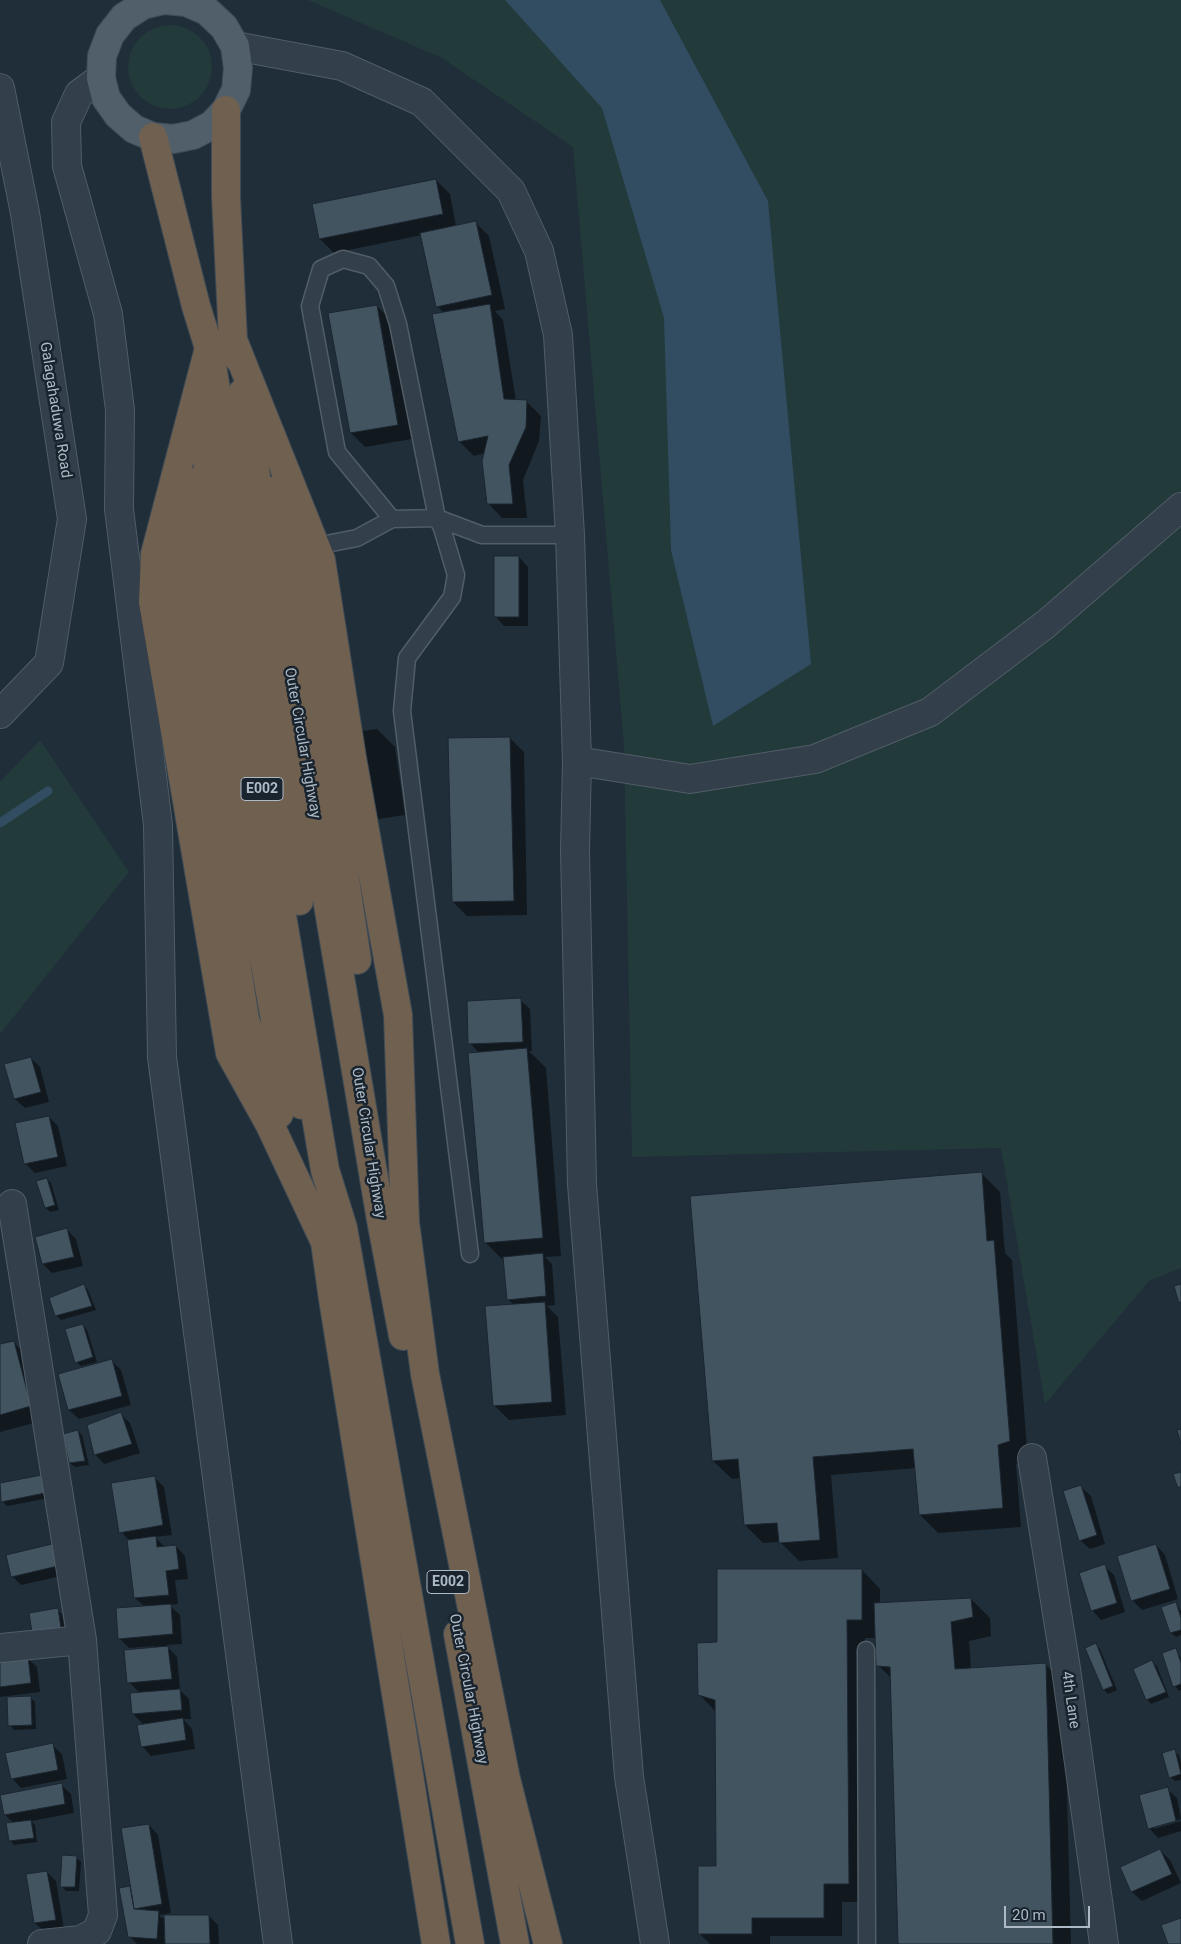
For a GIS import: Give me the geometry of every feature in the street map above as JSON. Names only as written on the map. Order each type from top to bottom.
[{"type":"highway","points":[[226,110],[226,197],[221,344],[281,770],[334,1235],[333,1299],[436,1944]]},
{"type":"highway","points":[[153,137],[196,306],[221,344],[321,560],[352,758],[398,1015],[405,1222],[425,1374],[506,1779],[548,1944]]},
{"type":"highway","points":[[221,344],[155,554],[153,602],[230,1053],[334,1235]]},
{"type":"highway","name":"E002","points":[[221,344],[202,427],[325,1170],[334,1235],[470,1944]]},
{"type":"highway","name":"Outer Circular Highway","points":[[221,344],[515,1944]]},
{"type":"highway","points":[[202,427],[177,578],[245,1020],[334,1235]]},
{"type":"highway","points":[[194,482],[200,572],[232,779],[279,1042],[325,1170]]},
{"type":"main road","points":[[175,1],[208,11],[224,26],[235,46],[238,68],[236,90],[226,110],[212,125],[193,135],[173,139],[153,137],[134,129],[118,115],[106,98],[101,78],[102,56],[110,34],[123,9],[175,1]]},
{"type":"street","points":[[235,46],[342,66],[422,102],[511,191],[539,252],[558,335],[570,534],[577,761],[575,850],[582,1184],[629,1777],[655,1944]]},
{"type":"street","points":[[101,78],[79,94],[66,122],[67,166],[108,314],[120,410],[119,509],[158,825],[162,1057],[278,1944]]},
{"type":"street","name":"Galagahaduwa Road","points":[[0,88],[26,213],[72,520],[48,663],[0,714]]},
{"type":"street","points":[[577,761],[690,779],[815,760],[930,712],[1046,624],[1181,507]]},
{"type":"street","points":[[12,1204],[82,1640],[103,1914],[97,1931],[81,1940],[42,1944]]},
{"type":"street","name":"4th Lane","points":[[1032,1458],[1066,1669],[1104,1944]]},
{"type":"street","points":[[0,1648],[82,1640]]},
{"type":"lane","points":[[392,518],[337,452],[310,306],[321,269],[343,259],[369,266],[386,286],[398,324],[437,518],[442,528],[456,575],[452,597],[407,658],[402,711],[470,1254]]},
{"type":"lane","points":[[316,546],[357,538],[392,518],[437,518],[482,535],[570,534]]},
{"type":"lane","points":[[866,1650],[867,1944]]},
{"type":"green space","points":[[308,0],[1181,0],[1181,1268],[1149,1281],[1045,1404],[1001,1148],[632,1157],[624,746],[573,147],[442,58]]},
{"type":"green space","points":[[170,25],[186,28],[200,37],[209,51],[212,67],[209,83],[200,97],[186,106],[170,109],[154,106],[140,97],[131,83],[128,67],[131,51],[140,37],[154,28]]},
{"type":"green space","points":[[40,740],[129,872],[0,1034],[0,782]]},
{"type":"water","points":[[505,0],[660,0],[768,201],[811,664],[713,726],[671,550],[664,318],[602,108]]},
{"type":"building","points":[[436,179],[443,214],[319,239],[312,204]]},
{"type":"building","points":[[476,221],[492,295],[436,307],[420,233]]},
{"type":"building","points":[[490,304],[504,399],[527,400],[526,427],[509,465],[513,504],[487,504],[482,461],[488,436],[458,442],[432,314]]},
{"type":"building","points":[[377,305],[398,425],[350,433],[328,313]]},
{"type":"building","points":[[494,556],[519,556],[519,617],[494,617]]},
{"type":"building","points":[[510,737],[514,901],[452,902],[448,738]]},
{"type":"building","points":[[521,998],[523,1042],[468,1044],[467,1001]]},
{"type":"building","points":[[527,1048],[543,1238],[484,1243],[468,1053]]},
{"type":"building","points":[[31,1057],[41,1092],[14,1099],[4,1064]]},
{"type":"building","points":[[49,1116],[58,1157],[24,1164],[15,1123]]},
{"type":"building","points":[[982,1172],[987,1241],[994,1240],[1010,1441],[998,1445],[1003,1508],[919,1515],[913,1449],[813,1457],[820,1540],[779,1543],[777,1523],[744,1525],[738,1459],[712,1461],[690,1196]]},
{"type":"building","points":[[47,1178],[55,1205],[45,1208],[36,1181]]},
{"type":"building","points":[[67,1228],[74,1257],[42,1264],[35,1237]]},
{"type":"building","points":[[543,1253],[546,1296],[507,1300],[503,1257]]},
{"type":"building","points":[[84,1284],[92,1306],[55,1316],[49,1298]]},
{"type":"building","points":[[1181,1284],[1181,1302],[1179,1303],[1174,1286]]},
{"type":"building","points":[[545,1302],[552,1402],[493,1406],[485,1306]]},
{"type":"building","points":[[83,1324],[93,1357],[75,1363],[65,1329]]},
{"type":"building","points":[[14,1341],[31,1406],[0,1415],[0,1344]]},
{"type":"building","points":[[112,1359],[122,1396],[68,1410],[58,1374]]},
{"type":"building","points":[[121,1412],[132,1444],[94,1455],[87,1425]]},
{"type":"building","points":[[1181,1429],[1181,1444],[1177,1430]]},
{"type":"building","points":[[78,1430],[85,1461],[69,1463],[63,1434]]},
{"type":"building","points":[[1181,1472],[1181,1486],[1178,1488],[1173,1474]]},
{"type":"building","points":[[42,1475],[45,1493],[1,1502],[0,1483]]},
{"type":"building","points":[[155,1476],[163,1525],[119,1533],[111,1483]]},
{"type":"building","points":[[1081,1485],[1097,1535],[1079,1541],[1063,1491]]},
{"type":"building","points":[[156,1536],[157,1547],[176,1545],[179,1569],[166,1571],[169,1595],[134,1598],[127,1540]]},
{"type":"building","points":[[52,1544],[58,1566],[11,1577],[6,1555]]},
{"type":"building","points":[[1156,1544],[1170,1589],[1131,1601],[1117,1556]]},
{"type":"building","points":[[1105,1564],[1117,1603],[1091,1611],[1079,1573]]},
{"type":"building","points":[[717,1569],[862,1569],[862,1620],[847,1620],[849,1884],[824,1884],[824,1918],[752,1918],[752,1934],[698,1934],[698,1866],[716,1866],[715,1700],[698,1695],[697,1643],[717,1642]]},
{"type":"building","points":[[971,1598],[973,1617],[951,1622],[955,1669],[1046,1663],[1053,1944],[898,1944],[890,1667],[876,1666],[874,1603]]},
{"type":"building","points":[[1176,1602],[1181,1618],[1181,1630],[1170,1633],[1161,1607]]},
{"type":"building","points":[[171,1604],[173,1634],[118,1639],[116,1608]]},
{"type":"building","points":[[58,1608],[61,1628],[32,1632],[29,1613]]},
{"type":"building","points":[[1096,1643],[1113,1686],[1103,1690],[1085,1648]]},
{"type":"building","points":[[168,1646],[172,1679],[127,1683],[124,1650]]},
{"type":"building","points":[[1176,1648],[1181,1663],[1181,1684],[1173,1687],[1162,1653]]},
{"type":"building","points":[[28,1656],[31,1683],[0,1687],[0,1660]]},
{"type":"building","points":[[1152,1660],[1166,1692],[1146,1700],[1133,1669]]},
{"type":"building","points":[[180,1689],[182,1710],[132,1714],[130,1693]]},
{"type":"building","points":[[31,1696],[32,1725],[8,1726],[7,1697]]},
{"type":"building","points":[[183,1718],[186,1740],[141,1747],[137,1725]]},
{"type":"building","points":[[53,1743],[58,1770],[11,1779],[5,1753]]},
{"type":"building","points":[[1175,1749],[1181,1774],[1169,1778],[1162,1753]]},
{"type":"building","points":[[62,1783],[65,1804],[4,1815],[0,1795]]},
{"type":"building","points":[[1168,1787],[1176,1821],[1148,1829],[1139,1795]]},
{"type":"building","points":[[31,1820],[34,1838],[9,1841],[6,1823]]},
{"type":"building","points":[[149,1824],[162,1904],[134,1909],[121,1828]]},
{"type":"building","points":[[1160,1849],[1172,1874],[1131,1892],[1120,1867]]},
{"type":"building","points":[[62,1855],[77,1856],[75,1887],[60,1887]]},
{"type":"building","points":[[47,1871],[56,1920],[34,1923],[26,1874]]},
{"type":"building","points":[[130,1886],[134,1909],[159,1911],[157,1939],[128,1937],[119,1888]]},
{"type":"building","points":[[164,1915],[209,1915],[210,1944],[165,1944]]},
{"type":"building","points":[[1181,1918],[1181,1944],[1168,1944],[1161,1925]]},
{"type":"waterway","points":[[0,823],[48,791]]}]
